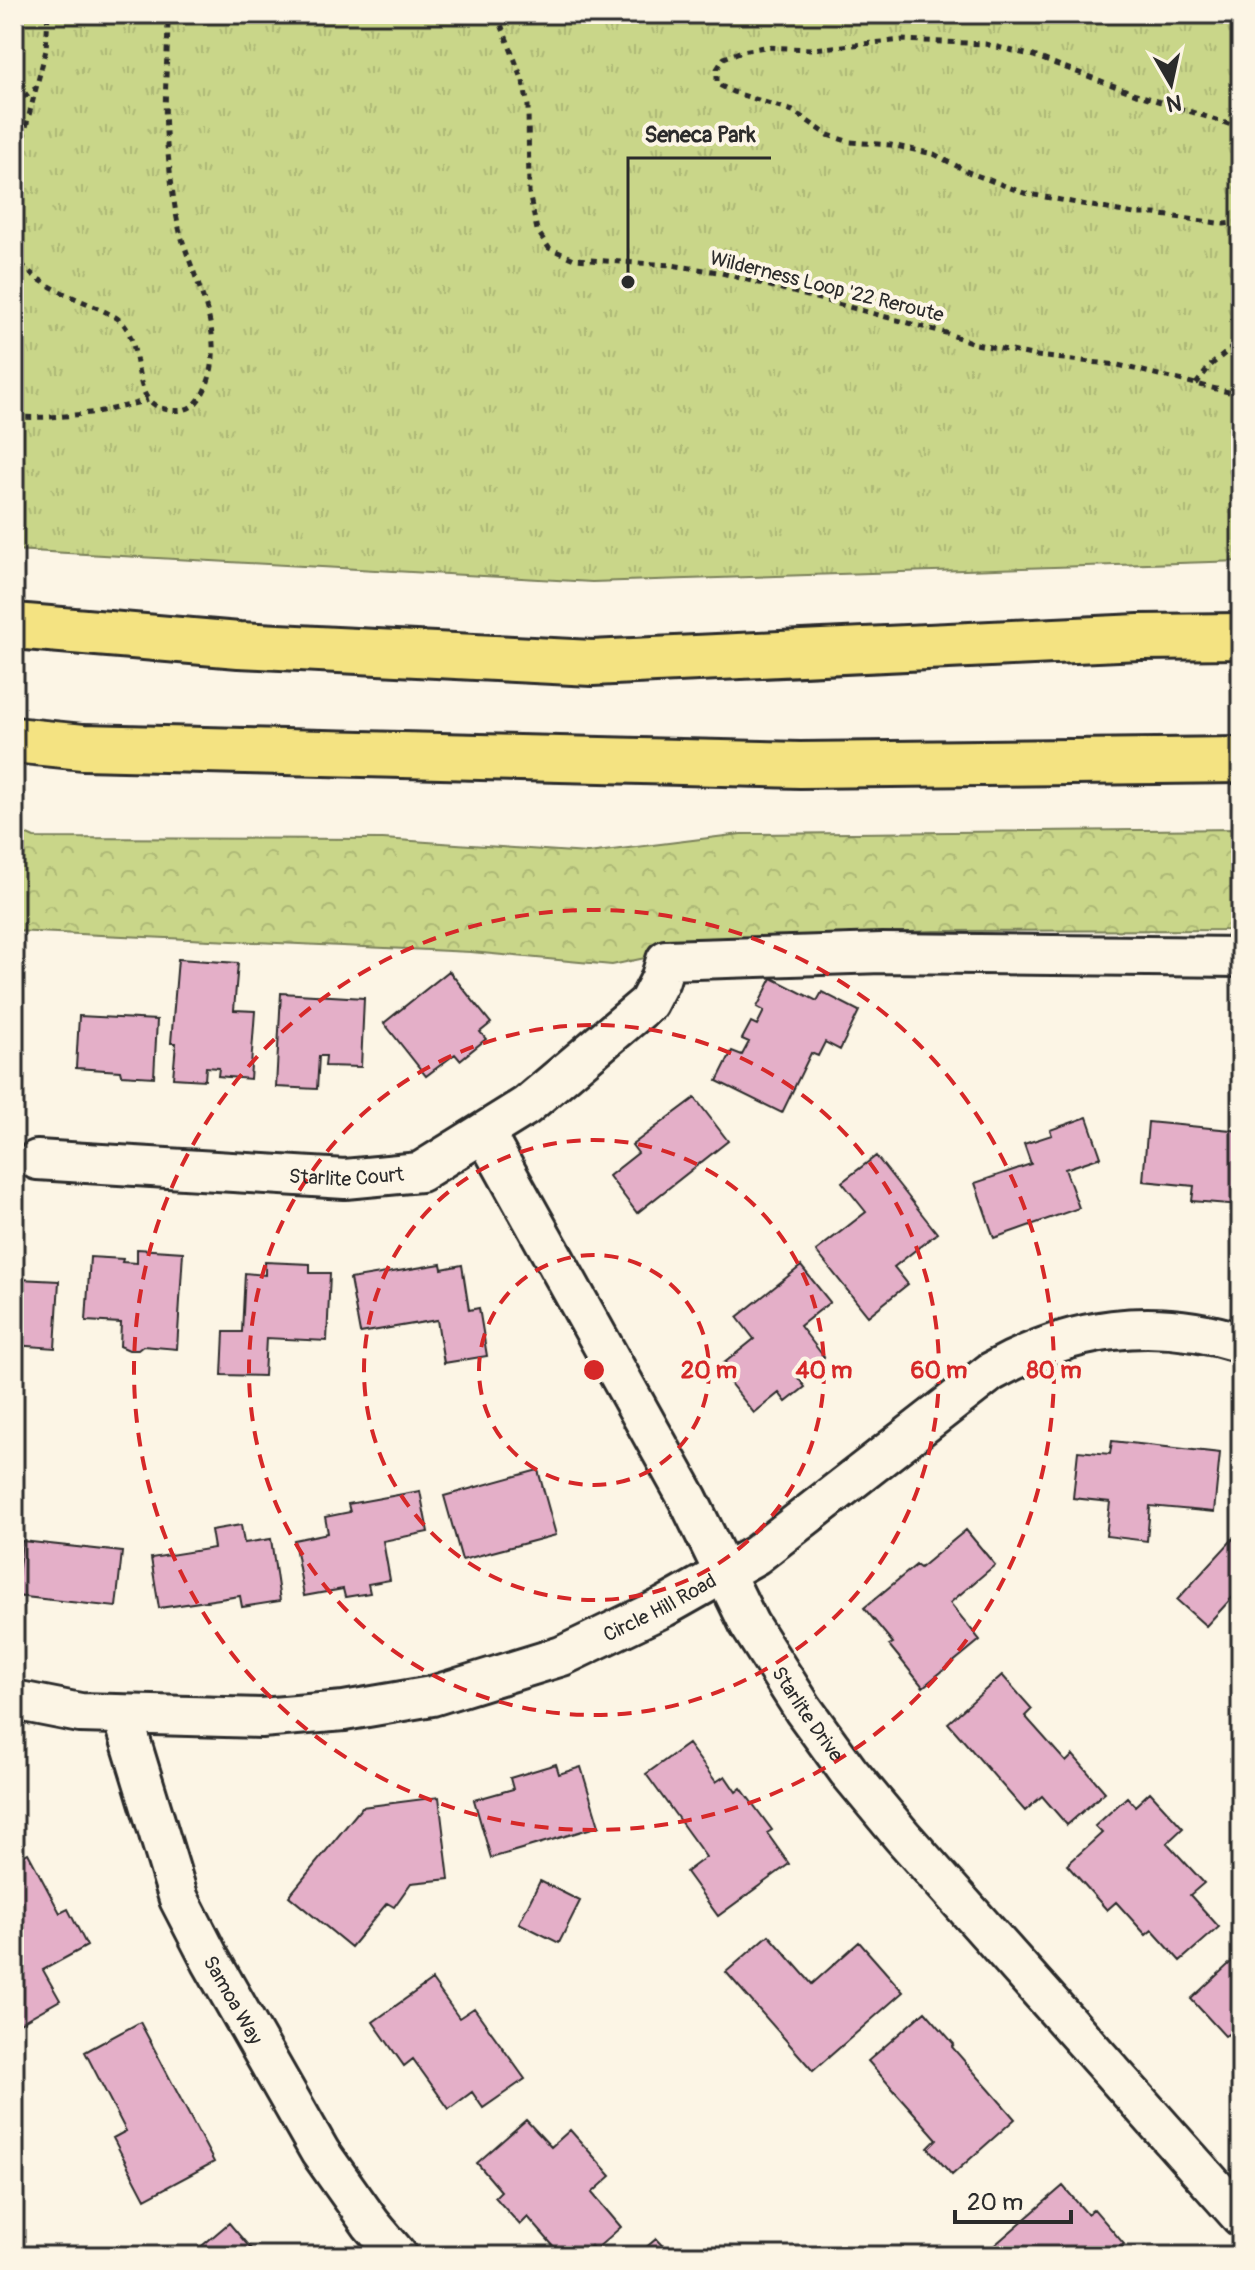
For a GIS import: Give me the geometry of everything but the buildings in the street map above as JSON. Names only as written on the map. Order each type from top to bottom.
[{"type":"highway","points":[[14,626],[239,645],[592,663],[1139,637],[1241,636]]},
{"type":"highway","points":[[14,740],[83,747],[800,765],[1241,760]]},
{"type":"street","name":"Starlite Court","points":[[37,1160],[345,1179],[420,1172],[526,1106],[648,1003],[666,960],[882,953],[1241,957]]},
{"type":"street","name":"Starlite Drive","points":[[485,1134],[688,1499],[749,1624],[803,1709],[848,1771],[1241,2217]]},
{"type":"street","name":"Circle Hill Road","points":[[14,1700],[80,1713],[261,1718],[344,1711],[432,1696],[562,1656],[725,1574],[756,1555],[991,1372],[1026,1353],[1063,1339],[1103,1330],[1143,1328],[1183,1330],[1241,1343]]},
{"type":"street","name":"Samoa Way","points":[[123,1716],[179,1899],[320,2152],[371,2224],[398,2256]]},
{"type":"path","points":[[14,173],[46,50],[48,14]]},
{"type":"path","points":[[14,254],[33,276],[59,292],[116,317],[124,324],[148,400],[158,407],[171,410],[195,405],[208,383],[213,354],[207,310],[181,233],[167,153],[164,106],[168,14]]},
{"type":"path","name":"Wilderness Loop '22 Reroute","points":[[497,14],[521,71],[526,94],[528,183],[537,230],[549,248],[561,255],[600,262],[671,265],[718,272],[946,333],[976,344],[1037,356],[1118,365],[1241,395]]},
{"type":"path","points":[[1241,128],[1034,56],[985,44],[903,40],[813,49],[765,47],[724,58],[717,69],[717,84],[793,111],[828,135],[850,142],[891,145],[934,154],[968,172],[1024,193],[1134,214],[1224,224],[1241,222]]},
{"type":"path","points":[[14,104],[36,88]]},
{"type":"path","points":[[1196,384],[1211,365],[1241,340]]},
{"type":"path","points":[[14,417],[70,417],[148,400]]},
{"type":"green space","points":[[14,14],[1241,14],[1241,561],[592,582],[14,550]]},
{"type":"green space","points":[[14,829],[34,838],[383,839],[588,853],[741,834],[1241,829],[1241,930],[934,931],[735,939],[612,965],[471,952],[14,931]]},
{"type":"place","name":"Seneca Park","points":[[628,282]]}]
